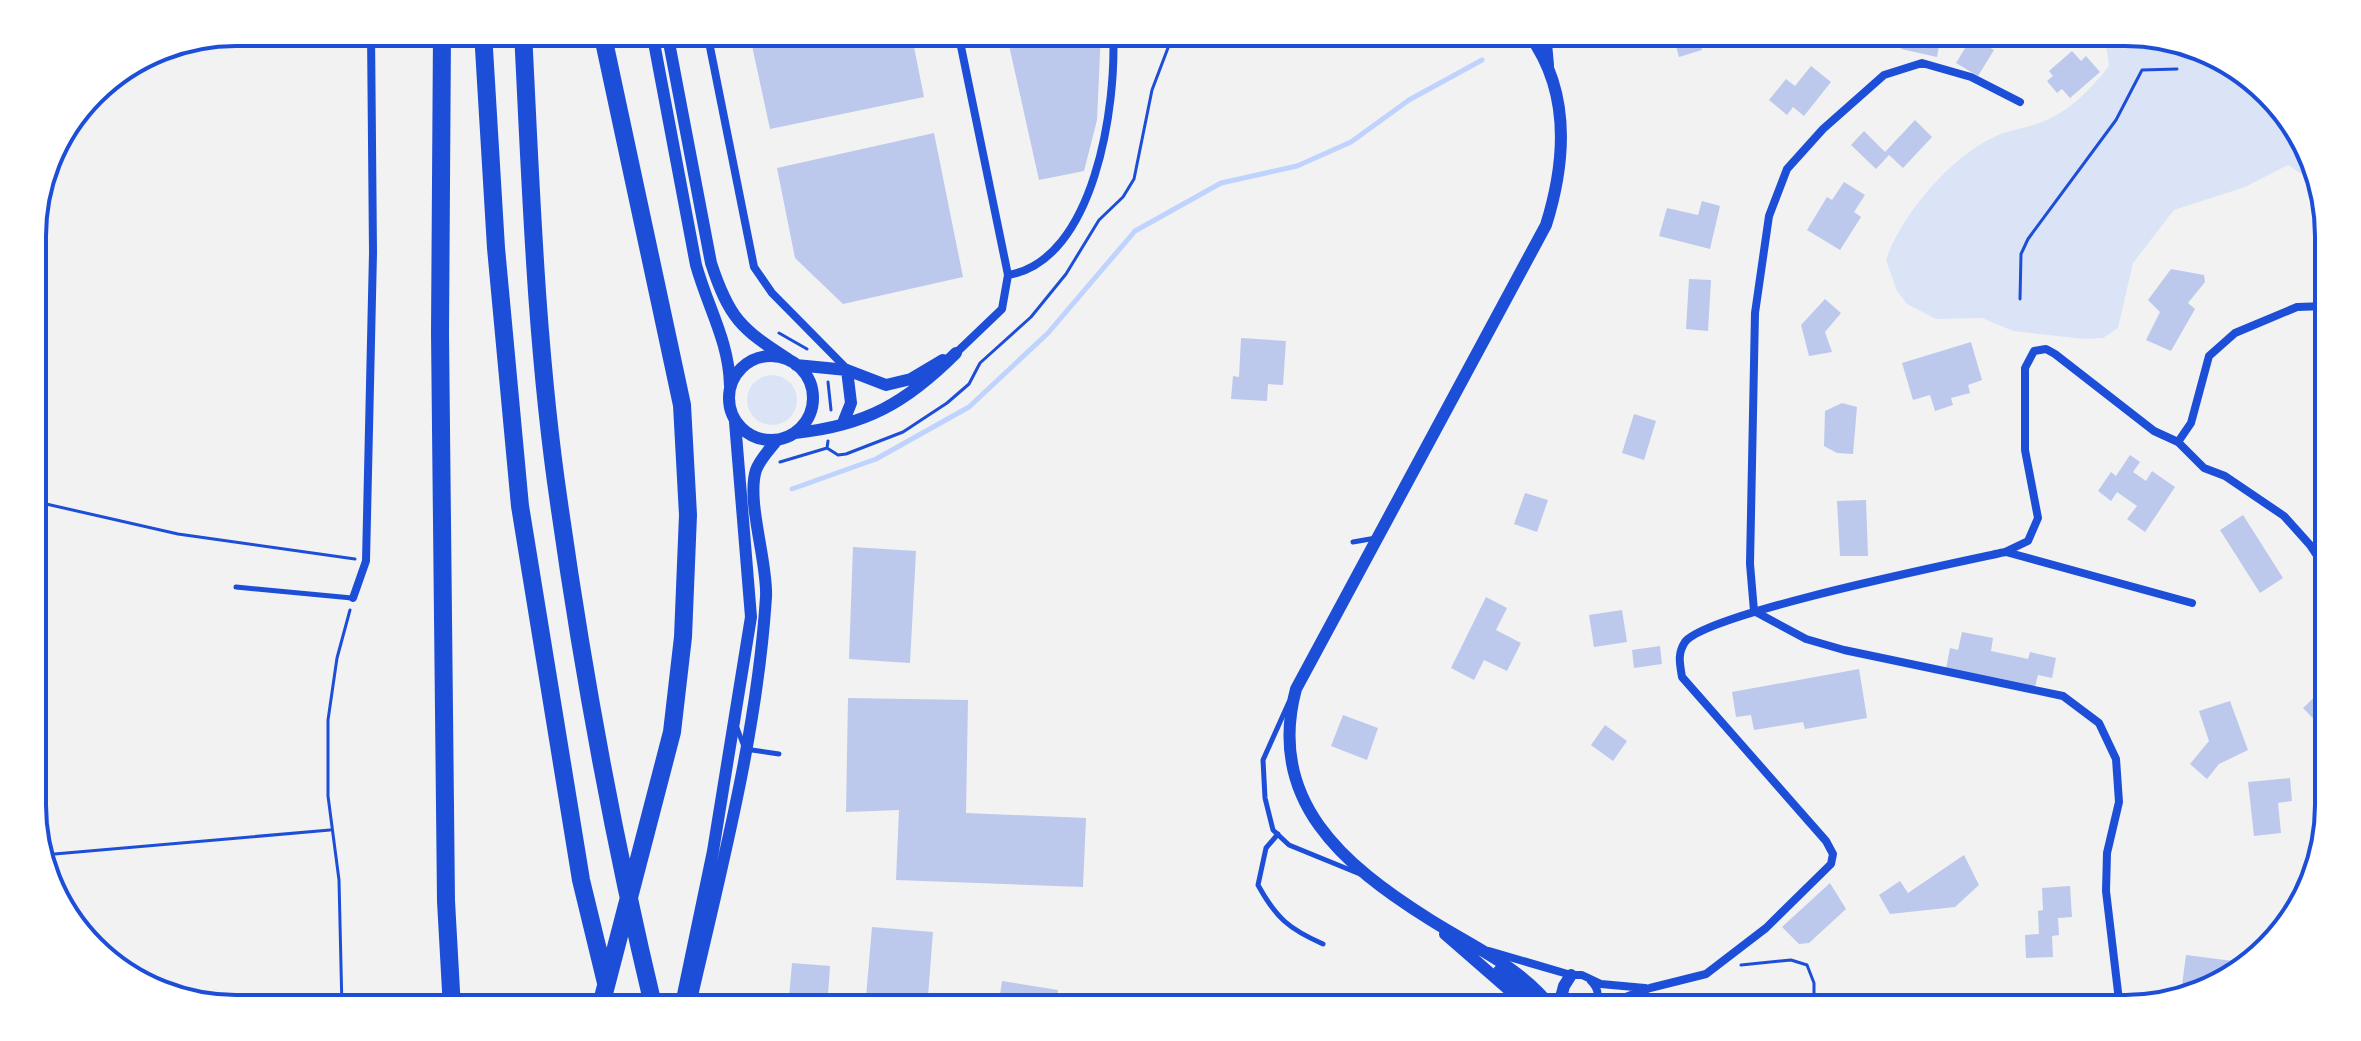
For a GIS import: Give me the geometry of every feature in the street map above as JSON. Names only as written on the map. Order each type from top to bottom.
[{"type":"highway","points":[[442,46],[440,333],[446,901],[451,995]]},
{"type":"highway","points":[[484,46],[496,248],[520,506],[581,880],[609,995]]},
{"type":"highway","points":[[524,46],[533,244],[558,501],[624,885],[651,995]]},
{"type":"highway","points":[[604,995],[672,732],[683,637],[688,515],[682,405],[605,46]]},
{"type":"street","points":[[353,598],[366,561],[373,253],[371,46]]},
{"type":"street","points":[[655,46],[696,265],[706,300],[728,350],[729,404],[735,422],[751,593],[751,617],[735,723],[683,995]]},
{"type":"street","points":[[670,46],[711,263],[721,293],[742,328],[792,362],[811,386],[813,399],[804,424],[795,433]]},
{"type":"street","points":[[710,46],[754,267],[772,293],[847,370],[866,380],[886,385],[911,379],[956,353]]},
{"type":"street","points":[[735,422],[756,439],[777,440],[795,433],[828,430],[888,407],[920,389],[1002,309],[1008,275],[961,46]]},
{"type":"street","points":[[1008,275],[1030,272],[1045,257],[1079,210],[1096,173],[1113,102],[1113,46]]},
{"type":"street","points":[[1515,995],[1428,918],[1342,854],[1314,819],[1297,785],[1288,755],[1288,721],[1296,689],[1546,225],[1563,157],[1561,116],[1538,46]]},
{"type":"street","points":[[1548,46],[1551,78]]},
{"type":"street","points":[[1754,611],[1750,564],[1755,313],[1769,216],[1787,169],[1823,129],[1884,75],[1922,63],[1971,77],[2020,102]]},
{"type":"street","points":[[2178,442],[2191,423],[2209,356],[2235,333],[2297,307],[2315,306]]},
{"type":"street","points":[[1631,995],[1706,974],[1766,928],[1801,895],[1831,864],[1833,854],[1826,841],[1682,677],[1678,656],[1686,640],[1754,611],[2005,552],[2028,541],[2038,518],[2025,450],[2025,368],[2034,351],[2046,349],[2055,354],[2154,431],[2178,442],[2204,468],[2225,476],[2284,516],[2315,552]]},
{"type":"street","points":[[730,386],[738,371],[760,357],[847,370]]},
{"type":"street","points":[[843,423],[851,403],[847,370]]},
{"type":"street","points":[[692,995],[745,749],[759,668],[766,592],[757,526],[755,471],[777,440]]},
{"type":"street","points":[[2005,552],[2192,603]]},
{"type":"street","points":[[1754,611],[1806,639],[1844,650],[2063,696],[2099,723],[2116,759],[2119,802],[2107,853],[2106,891],[2118,995]]},
{"type":"street","points":[[1428,918],[1515,970],[1539,995]]},
{"type":"street","points":[[1482,949],[1571,975],[1582,975],[1597,987],[1598,995]]},
{"type":"street","points":[[1472,958],[1486,963],[1534,995]]},
{"type":"street","points":[[1561,995],[1571,975]]},
{"type":"street","points":[[1591,981],[1650,988]]},
{"type":"lane","points":[[1353,542],[1376,538]]},
{"type":"lane","points":[[236,587],[353,598]]},
{"type":"lane","points":[[1296,689],[1263,760],[1265,798],[1278,834],[1289,845],[1327,863],[1376,880]]},
{"type":"lane","points":[[735,723],[745,749],[779,754]]},
{"type":"lane","points":[[1278,834],[1266,848],[1258,885],[1270,906],[1292,931],[1323,944]]},
{"type":"path","points":[[2020,299],[2021,254],[2028,239],[2116,120],[2142,70],[2177,69]]},
{"type":"path","points":[[46,504],[178,534],[301,549],[366,561]]},
{"type":"path","points":[[342,995],[339,880],[330,830],[328,720],[337,658],[353,598]]},
{"type":"path","points":[[52,854],[330,830]]},
{"type":"path","points":[[1717,965],[1759,965],[1791,960],[1807,965],[1814,983],[1814,995]]},
{"type":"shaded area","points":[[2106,46],[2138,46],[2174,52],[2220,71],[2241,85],[2276,120],[2290,141],[2305,176],[2288,165],[2245,187],[2174,210],[2133,263],[2118,328],[2103,338],[2084,339],[2013,331],[1982,318],[1936,319],[1907,304],[1897,291],[1886,260],[1903,225],[1928,190],[1976,147],[1998,135],[2060,113],[2078,100],[2109,66]]},
{"type":"shaded area","points":[[772,375],[790,382],[797,400],[790,418],[772,425],[754,418],[747,400],[754,382]]},
{"type":"building","points":[[752,46],[914,46],[924,97],[770,129]]},
{"type":"building","points":[[1009,46],[1100,46],[1097,120],[1084,171],[1039,180]]},
{"type":"building","points":[[1676,46],[1701,46],[1702,50],[1679,57]]},
{"type":"building","points":[[1902,46],[1939,46],[1937,57],[1901,49]]},
{"type":"building","points":[[1966,46],[1987,46],[1994,50],[1978,76],[1956,63]]},
{"type":"building","points":[[2072,51],[2081,61],[2086,56],[2100,72],[2070,98],[2062,89],[2057,93],[2047,81],[2053,76],[2049,71]]},
{"type":"building","points":[[1811,66],[1831,82],[1804,116],[1793,107],[1787,115],[1769,100],[1786,79],[1795,86]]},
{"type":"building","points":[[1915,120],[1932,137],[1903,168],[1889,155],[1876,169],[1851,145],[1864,131],[1885,152]]},
{"type":"building","points":[[934,133],[963,277],[843,304],[795,258],[777,168]]},
{"type":"building","points":[[1844,182],[1865,195],[1854,212],[1861,217],[1840,250],[1807,230],[1827,197],[1832,200]]},
{"type":"building","points":[[1702,201],[1720,206],[1710,249],[1659,236],[1667,208],[1698,215]]},
{"type":"building","points":[[2171,269],[2204,275],[2205,282],[2188,303],[2195,309],[2171,351],[2146,340],[2160,312],[2148,300]]},
{"type":"building","points":[[1689,279],[1711,280],[1708,331],[1686,329]]},
{"type":"building","points":[[1825,299],[1841,313],[1825,332],[1832,352],[1809,356],[1801,325]]},
{"type":"building","points":[[1241,338],[1286,341],[1283,385],[1268,384],[1267,401],[1231,399],[1233,376],[1239,377]]},
{"type":"building","points":[[1971,342],[1982,380],[1968,385],[1970,393],[1951,398],[1953,405],[1935,411],[1930,395],[1913,400],[1902,363]]},
{"type":"building","points":[[1842,403],[1857,407],[1853,454],[1837,453],[1824,446],[1825,411]]},
{"type":"building","points":[[1634,414],[1656,421],[1644,460],[1622,453]]},
{"type":"building","points":[[2130,455],[2140,462],[2133,472],[2146,481],[2152,471],[2175,487],[2145,532],[2127,519],[2137,506],[2117,492],[2111,501],[2098,491],[2111,472],[2116,476]]},
{"type":"building","points":[[1525,493],[1548,500],[1537,532],[1514,524]]},
{"type":"building","points":[[1866,500],[1868,556],[1840,556],[1837,501]]},
{"type":"building","points":[[2243,515],[2283,578],[2260,593],[2220,530]]},
{"type":"building","points":[[853,547],[916,551],[910,663],[849,659]]},
{"type":"building","points":[[1486,597],[1507,608],[1496,630],[1521,643],[1507,671],[1484,660],[1474,680],[1451,668]]},
{"type":"building","points":[[1622,610],[1627,642],[1594,647],[1589,615]]},
{"type":"building","points":[[1962,632],[1993,638],[1991,651],[2028,659],[2030,652],[2056,658],[2052,678],[2038,675],[2035,687],[1946,669],[1950,648],[1958,650]]},
{"type":"building","points":[[1660,646],[1662,664],[1634,668],[1632,650]]},
{"type":"building","points":[[1859,669],[1867,718],[1805,729],[1803,722],[1754,730],[1751,715],[1736,717],[1732,692]]},
{"type":"building","points":[[2315,697],[2315,720],[2303,708]]},
{"type":"building","points":[[848,698],[968,700],[966,813],[1086,818],[1083,887],[896,880],[899,810],[846,812]]},
{"type":"building","points":[[2230,701],[2248,750],[2219,764],[2207,779],[2190,764],[2209,741],[2199,711]]},
{"type":"building","points":[[1343,715],[1378,728],[1367,760],[1331,746]]},
{"type":"building","points":[[1605,725],[1627,741],[1613,761],[1591,745]]},
{"type":"building","points":[[2290,778],[2292,801],[2278,803],[2281,833],[2254,836],[2248,782]]},
{"type":"building","points":[[1964,855],[1979,885],[1955,907],[1890,914],[1879,895],[1900,881],[1908,893]]},
{"type":"building","points":[[1830,883],[1846,909],[1809,943],[1799,944],[1782,927]]},
{"type":"building","points":[[2070,886],[2072,917],[2058,918],[2059,935],[2052,936],[2053,957],[2026,958],[2025,935],[2039,934],[2038,911],[2043,910],[2042,888]]},
{"type":"building","points":[[872,927],[933,932],[928,995],[866,995]]},
{"type":"building","points":[[2186,955],[2233,961],[2198,981],[2182,986]]},
{"type":"building","points":[[792,963],[830,966],[828,995],[789,995]]},
{"type":"building","points":[[1002,981],[1058,990],[1057,995],[1000,995]]},
{"type":"waterway","points":[[792,489],[876,459],[969,407],[1048,333],[1135,231],[1221,183],[1297,166],[1351,142],[1409,100],[1482,60]]}]
